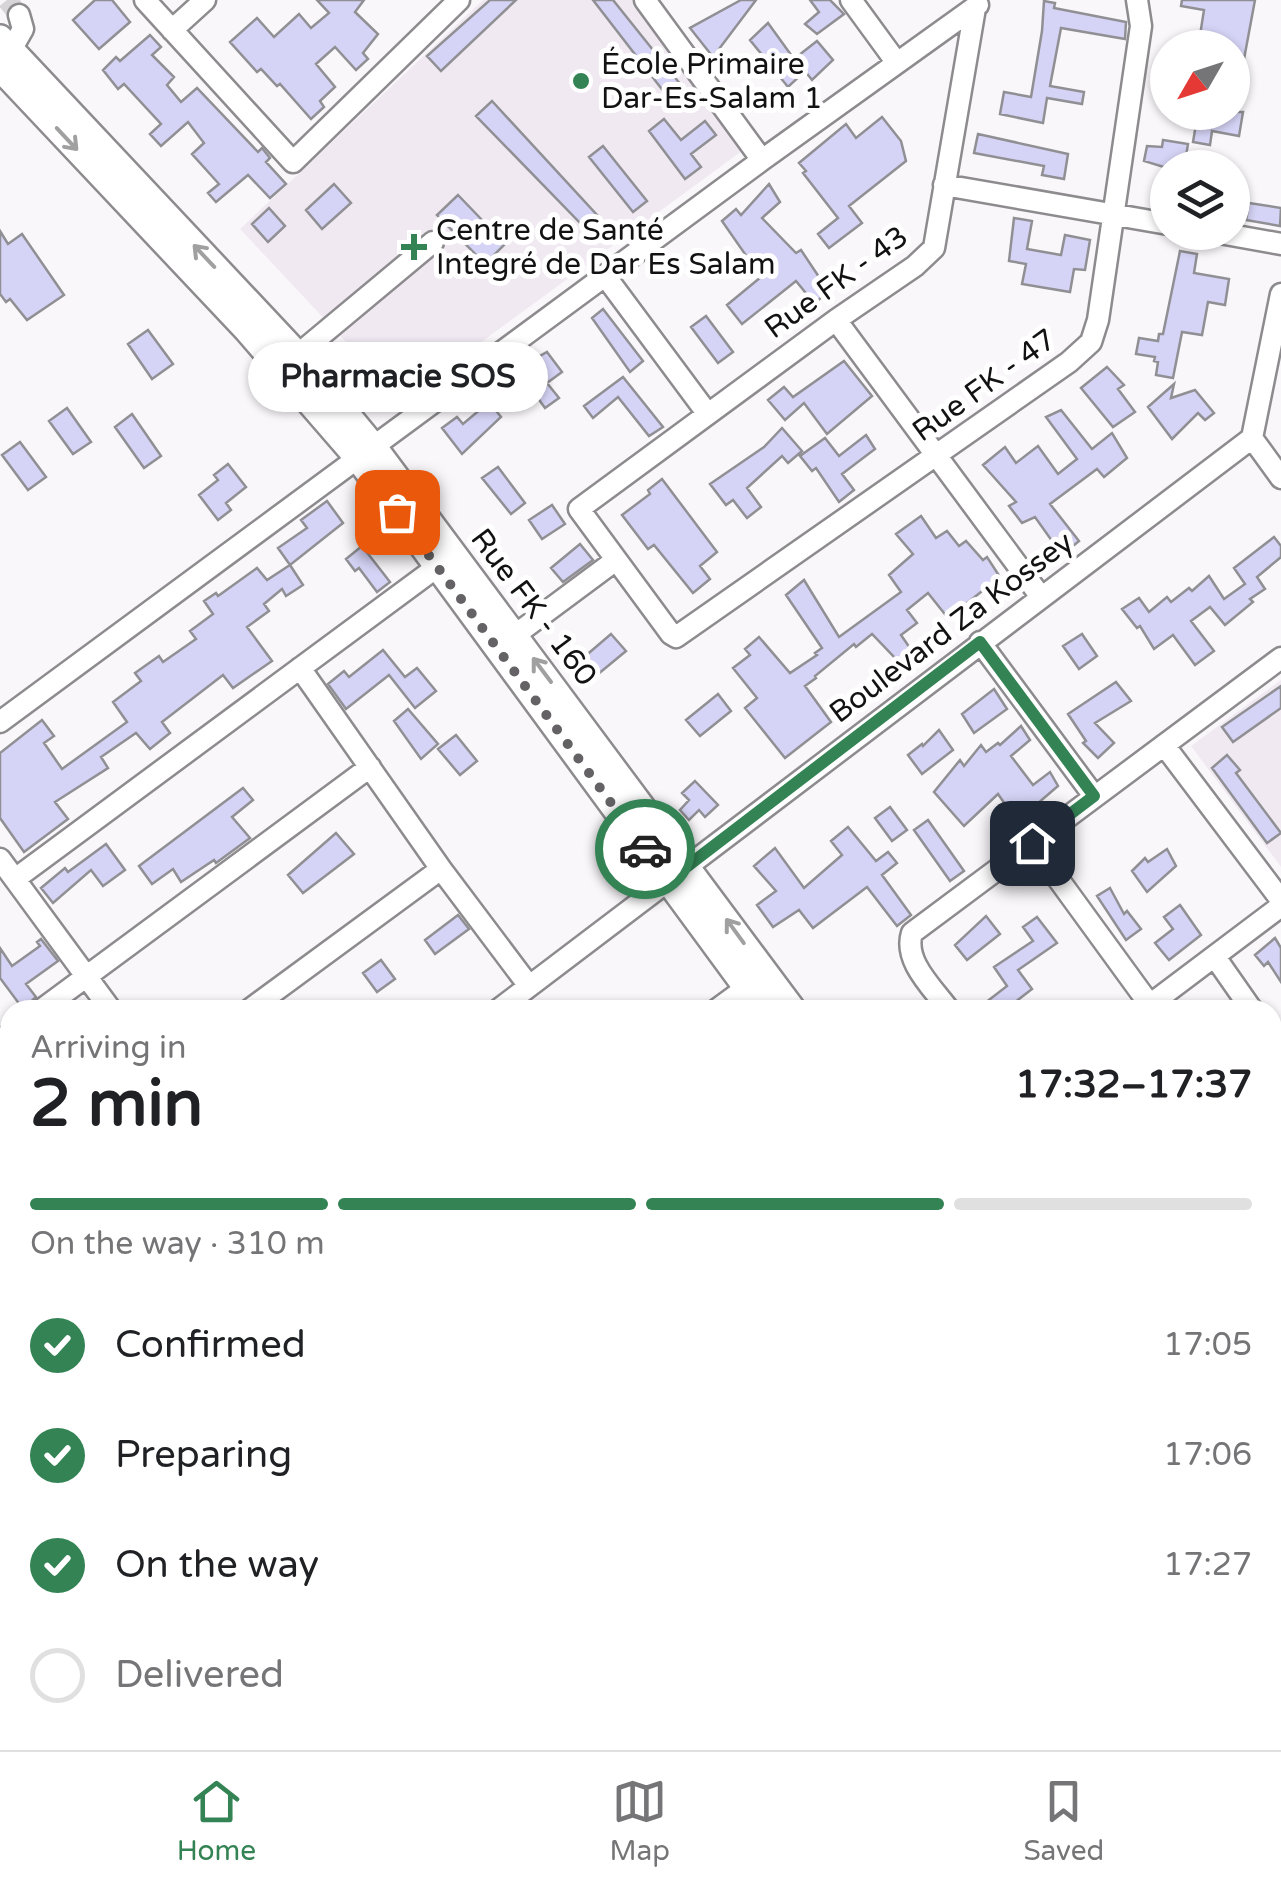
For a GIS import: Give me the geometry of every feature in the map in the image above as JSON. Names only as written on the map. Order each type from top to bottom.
[{"type":"main road","name":"Rue FK - 160","points":[[4,52],[365,452],[515,634],[678,873],[755,1000]]},
{"type":"main road","name":"Rue FK - 160","points":[[365,452],[437,567],[678,873],[785,1000]]},
{"type":"street","points":[[145,0],[293,162],[459,0]]},
{"type":"street","points":[[172,30],[205,0]]},
{"type":"street","points":[[644,0],[762,160]]},
{"type":"street","points":[[851,0],[897,64]]},
{"type":"street","name":"Rue FK - 47","points":[[616,560],[676,637],[1070,362],[1090,342],[1098,320],[1140,26],[1137,0]]},
{"type":"street","points":[[0,722],[980,4]]},
{"type":"street","name":"Rue FK - 43","points":[[616,560],[579,509],[915,266],[934,248],[980,4]]},
{"type":"street","points":[[4,52],[23,30],[19,14]]},
{"type":"street","points":[[944,186],[1150,221]]},
{"type":"street","points":[[1250,238],[1281,244]]},
{"type":"street","points":[[285,366],[433,242]]},
{"type":"street","points":[[606,278],[707,413]]},
{"type":"street","points":[[1281,294],[1252,438],[1281,478]]},
{"type":"street","points":[[836,320],[1041,596]]},
{"type":"street","name":"Boulevard Za Kossey","points":[[511,1000],[1252,438]]},
{"type":"street","points":[[515,634],[616,560]]},
{"type":"street","points":[[15,879],[437,567]]},
{"type":"street","points":[[980,642],[1094,796]]},
{"type":"street","points":[[942,1000],[911,958],[908,946],[912,933],[1281,658]]},
{"type":"street","points":[[300,668],[529,986]]},
{"type":"street","points":[[1157,1000],[1281,903],[1164,745]]},
{"type":"street","points":[[54,1000],[370,767]]},
{"type":"street","points":[[1032,843],[1140,1000]]},
{"type":"street","points":[[0,859],[104,1000]]},
{"type":"street","points":[[263,1000],[441,868]]},
{"type":"street","points":[[1215,958],[1245,1000]]},
{"type":"street","points":[[730,1000],[746,988]]},
{"type":"shaded area","points":[[483,0],[632,0],[742,151],[413,392],[390,389],[240,229]]},
{"type":"shaded area","points":[[1281,680],[1281,867],[1191,746]]},
{"type":"building","points":[[95,0],[112,0],[130,22],[99,49],[73,20]]},
{"type":"building","points":[[317,0],[364,0],[355,12],[378,34],[363,53],[368,59],[356,70],[335,47],[316,64],[335,87],[320,101],[324,107],[311,119],[280,84],[277,86],[261,69],[257,72],[230,42],[257,18],[274,37],[299,14],[311,28],[329,13]]},
{"type":"building","points":[[490,0],[516,0],[441,71],[427,56]]},
{"type":"building","points":[[593,0],[613,0],[685,90],[671,101]]},
{"type":"building","points":[[741,0],[756,0],[713,57],[690,28]]},
{"type":"building","points":[[810,0],[830,0],[844,14],[817,34],[805,24],[819,12]]},
{"type":"building","points":[[1182,0],[1255,0],[1249,30],[1201,30],[1204,10],[1181,6]]},
{"type":"building","points":[[1044,1],[1055,3],[1054,8],[1126,22],[1125,39],[1061,28],[1050,86],[1084,92],[1082,104],[1047,98],[1043,123],[1000,114],[1004,92],[1031,97]]},
{"type":"building","points":[[768,23],[794,59],[817,41],[833,60],[812,80],[805,71],[788,87],[750,40]]},
{"type":"building","points":[[150,35],[161,47],[152,55],[174,77],[167,85],[181,102],[197,88],[258,152],[262,148],[270,158],[266,162],[286,184],[270,198],[248,175],[216,202],[208,193],[219,184],[192,154],[204,143],[188,122],[161,146],[150,134],[161,124],[124,84],[118,89],[103,70]]},
{"type":"building","points":[[492,101],[597,215],[584,227],[476,116]]},
{"type":"building","points":[[882,117],[901,141],[906,161],[849,206],[862,223],[829,248],[818,234],[838,218],[799,163],[846,124],[856,138]]},
{"type":"building","points":[[664,119],[681,140],[705,121],[716,135],[691,154],[701,167],[685,179],[649,131]]},
{"type":"building","points":[[1195,130],[1240,130],[1239,136],[1212,131],[1210,145],[1193,142]]},
{"type":"building","points":[[978,134],[1068,154],[1064,179],[1042,175],[1044,166],[974,153]]},
{"type":"building","points":[[1163,140],[1188,144],[1187,150],[1150,150],[1150,163],[1144,161],[1147,146],[1162,147]]},
{"type":"building","points":[[603,146],[647,201],[633,212],[589,157]]},
{"type":"building","points":[[334,184],[351,203],[322,229],[306,210]]},
{"type":"building","points":[[769,184],[780,202],[762,218],[796,253],[801,250],[829,292],[814,303],[796,281],[742,324],[727,305],[761,277],[722,221],[736,209],[741,215]]},
{"type":"building","points":[[458,195],[505,244],[485,264],[437,215]]},
{"type":"building","points":[[1250,203],[1281,208],[1280,226],[1250,221]]},
{"type":"building","points":[[269,208],[285,226],[268,242],[252,224]]},
{"type":"building","points":[[1014,218],[1032,221],[1027,249],[1061,255],[1065,235],[1090,240],[1085,270],[1074,269],[1070,292],[1022,284],[1026,264],[1009,261]]},
{"type":"building","points":[[0,231],[8,244],[22,234],[64,295],[27,320],[10,299],[6,302],[0,294]]},
{"type":"building","points":[[1180,251],[1197,254],[1194,273],[1229,279],[1225,305],[1208,302],[1202,335],[1182,332],[1173,378],[1156,375],[1155,357],[1136,354],[1139,338],[1158,341],[1159,334],[1163,334]]},
{"type":"building","points":[[603,309],[643,361],[630,372],[592,318]]},
{"type":"building","points":[[706,316],[733,352],[718,363],[691,327]]},
{"type":"building","points":[[148,330],[173,364],[152,379],[128,344]]},
{"type":"building","points":[[382,346],[402,371],[388,384],[383,378],[368,391],[351,371]]},
{"type":"building","points":[[547,352],[562,372],[547,383],[559,398],[545,408],[517,369]]},
{"type":"building","points":[[844,361],[872,396],[827,434],[804,403],[785,420],[768,400],[784,387],[793,397]]},
{"type":"building","points":[[1107,367],[1124,385],[1118,389],[1135,412],[1113,427],[1081,388]]},
{"type":"building","points":[[623,377],[663,427],[649,436],[618,397],[593,418],[584,406]]},
{"type":"building","points":[[1174,384],[1171,398],[1195,390],[1214,413],[1205,420],[1198,413],[1172,439],[1148,407]]},
{"type":"building","points":[[489,402],[501,417],[462,454],[442,428],[457,417],[463,424]]},
{"type":"building","points":[[67,408],[91,442],[73,454],[49,421]]},
{"type":"building","points":[[1061,410],[1092,449],[1112,433],[1127,458],[1104,477],[1097,469],[1050,504],[1079,541],[1062,555],[1035,517],[1022,523],[1009,506],[1016,502],[983,465],[1005,447],[1016,463],[1038,446],[1058,474],[1077,459],[1046,417]]},
{"type":"building","points":[[132,414],[161,456],[144,468],[115,427]]},
{"type":"building","points":[[782,428],[802,451],[788,463],[782,456],[747,488],[761,507],[747,518],[733,500],[726,505],[710,484],[764,447]]},
{"type":"building","points":[[866,435],[875,449],[842,474],[854,490],[839,502],[816,468],[812,471],[800,456],[825,438],[839,456]]},
{"type":"building","points":[[20,442],[46,477],[28,490],[2,455]]},
{"type":"building","points":[[228,464],[246,487],[226,503],[231,510],[218,520],[199,495],[218,480],[214,475]]},
{"type":"building","points":[[498,467],[525,503],[511,514],[482,478]]},
{"type":"building","points":[[662,479],[717,552],[700,566],[710,579],[693,593],[654,545],[648,549],[622,515],[650,494],[648,490]]},
{"type":"building","points":[[327,501],[343,523],[290,565],[278,548],[307,528],[301,520]]},
{"type":"building","points":[[552,505],[565,524],[542,539],[529,520]]},
{"type":"building","points":[[921,516],[936,538],[947,531],[959,546],[966,541],[983,560],[987,557],[1000,577],[948,618],[928,593],[907,610],[917,623],[901,635],[912,651],[898,661],[872,634],[815,676],[805,686],[831,722],[785,758],[745,708],[757,698],[733,668],[750,655],[745,649],[759,637],[790,673],[817,655],[822,648],[786,595],[804,580],[839,637],[901,592],[889,575],[913,554],[896,534]]},
{"type":"building","points":[[1274,537],[1281,546],[1281,557],[1257,577],[1265,589],[1250,599],[1253,602],[1225,625],[1210,607],[1191,621],[1214,651],[1195,665],[1173,635],[1154,649],[1140,626],[1137,628],[1122,609],[1139,598],[1149,612],[1167,597],[1171,602],[1189,588],[1192,591],[1209,576],[1224,599],[1245,584],[1234,568]]},
{"type":"building","points":[[580,544],[593,560],[563,582],[551,568]]},
{"type":"building","points":[[362,546],[390,582],[377,592],[359,568],[355,571],[346,559]]},
{"type":"building","points":[[290,565],[303,585],[286,596],[282,589],[264,604],[269,611],[247,627],[272,661],[233,688],[223,675],[162,722],[170,733],[150,749],[136,733],[101,757],[108,768],[55,802],[68,819],[24,852],[0,818],[0,753],[42,720],[54,736],[44,743],[62,769],[127,722],[113,702],[141,681],[135,673],[159,656],[163,662],[196,639],[190,631],[213,614],[204,601],[216,593],[218,596],[257,568],[267,580]]},
{"type":"building","points":[[611,634],[626,651],[597,675],[583,658]]},
{"type":"building","points":[[1082,634],[1097,656],[1079,669],[1063,646]]},
{"type":"building","points":[[383,650],[405,677],[417,668],[436,691],[415,708],[389,675],[346,709],[328,684],[344,671],[349,677]]},
{"type":"building","points":[[1116,682],[1131,701],[1095,723],[1114,743],[1098,758],[1083,743],[1086,741],[1068,714]]},
{"type":"building","points":[[1281,686],[1281,708],[1233,742],[1222,727]]},
{"type":"building","points":[[994,689],[1007,709],[974,733],[962,714]]},
{"type":"building","points":[[718,694],[731,711],[700,736],[686,720]]},
{"type":"building","points":[[408,709],[438,744],[421,759],[394,721]]},
{"type":"building","points":[[1021,726],[1030,740],[1011,756],[1033,785],[1050,772],[1058,786],[1030,810],[1037,821],[1023,830],[998,794],[964,826],[934,792],[960,760],[964,766],[981,745],[986,752]]},
{"type":"building","points":[[939,730],[953,750],[922,774],[908,755]]},
{"type":"building","points":[[456,735],[477,761],[460,775],[438,749]]},
{"type":"building","points":[[1227,755],[1281,833],[1267,843],[1212,768]]},
{"type":"building","points":[[695,781],[718,805],[705,817],[699,810],[689,820],[680,810],[689,800],[682,793]]},
{"type":"building","points":[[243,788],[253,800],[232,817],[250,838],[181,882],[173,869],[152,884],[139,866]]},
{"type":"building","points":[[890,807],[907,830],[892,841],[875,818]]},
{"type":"building","points":[[928,820],[964,871],[950,881],[914,830]]},
{"type":"building","points":[[848,827],[876,861],[888,852],[897,863],[882,875],[911,915],[897,926],[867,887],[813,928],[799,910],[773,927],[757,905],[776,891],[754,866],[775,848],[804,888],[842,855],[831,841]]},
{"type":"building","points":[[336,833],[354,854],[303,893],[288,875]]},
{"type":"building","points":[[106,844],[125,870],[103,886],[91,870],[53,903],[41,888],[65,868],[68,872]]},
{"type":"building","points":[[1167,849],[1176,866],[1147,892],[1132,871],[1145,858],[1148,862]]},
{"type":"building","points":[[1110,888],[1124,914],[1127,911],[1141,929],[1126,940],[1097,896]]},
{"type":"building","points":[[1180,905],[1201,935],[1169,960],[1155,943],[1173,929],[1164,917]]},
{"type":"building","points":[[458,915],[469,929],[435,954],[425,940]]},
{"type":"building","points":[[986,916],[1000,934],[967,960],[955,945]]},
{"type":"building","points":[[1037,917],[1057,943],[1018,970],[1032,989],[1018,1000],[989,1000],[1007,986],[994,967],[1033,941],[1023,927]]},
{"type":"building","points":[[1275,938],[1281,948],[1281,982],[1268,962],[1264,966],[1255,955]]},
{"type":"building","points":[[41,939],[58,961],[26,984],[36,997],[16,1000],[0,978],[0,948],[12,966],[40,946],[37,942]]},
{"type":"building","points":[[381,960],[395,979],[377,992],[363,973]]},
{"type":"tunnel","points":[[7,0],[19,15]]},
{"type":"way so far","points":[[397,512],[645,849]]},
{"type":"place","name":"École Primaire Dar-Es-Salam 1","points":[[581,81]]},
{"type":"place","name":"Centre de Santé Integré de Dar Es Salam","points":[[414,247]]},
{"type":"place","name":"Pharmacie SOS","points":[[397,512]]},
{"type":"route","points":[[645,849],[668,881],[980,642],[1094,796],[1032,843]]}]
